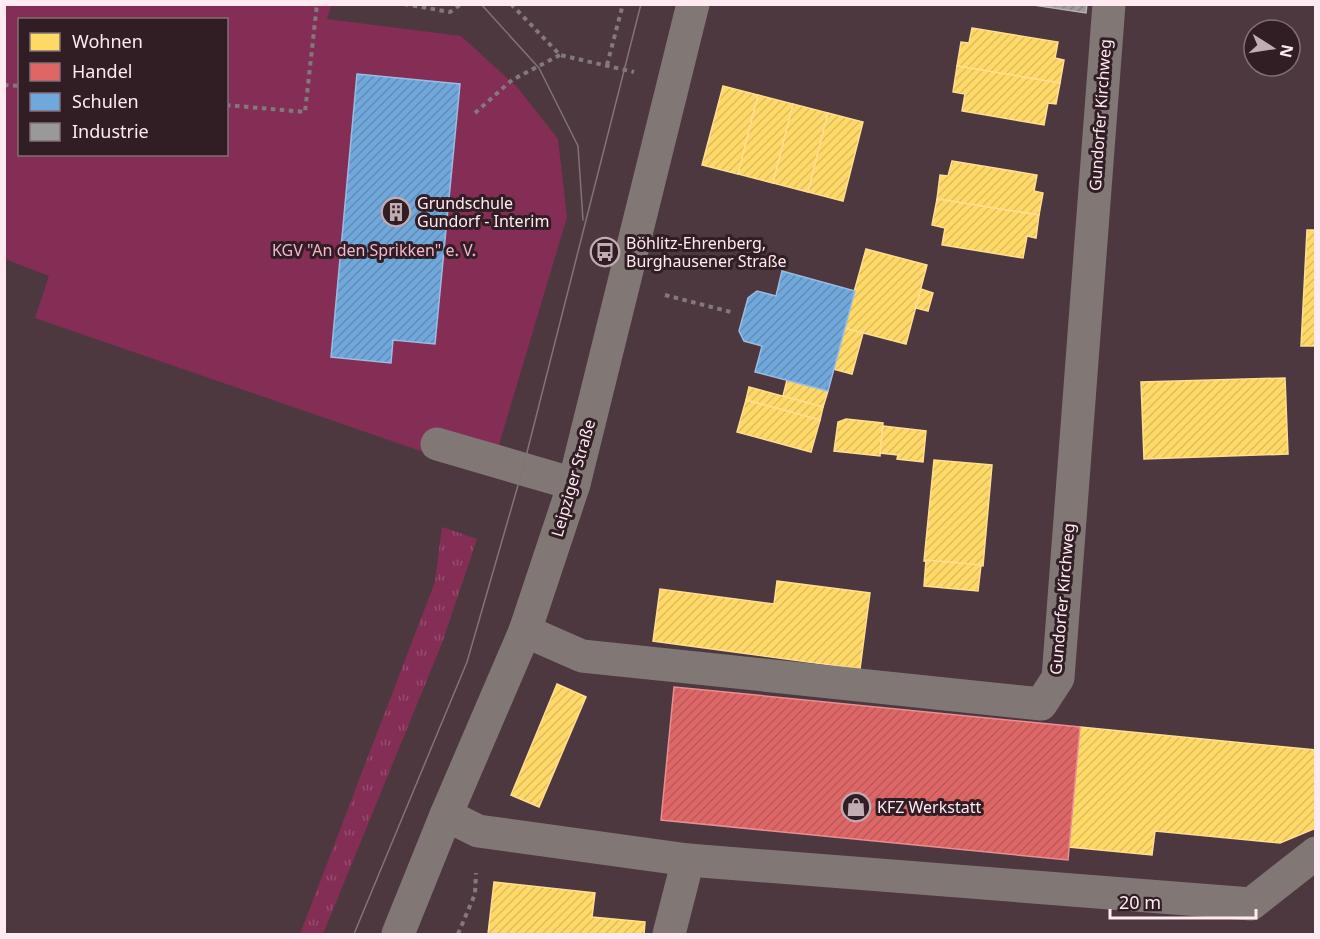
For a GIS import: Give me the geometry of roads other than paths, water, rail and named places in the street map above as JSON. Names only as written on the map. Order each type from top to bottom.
[{"type":"street","name":"Leipziger Straße","points":[[398,934],[525,631],[574,484],[693,4]]},
{"type":"street","name":"Gundorfer Kirchweg","points":[[525,631],[582,656],[1041,704],[1058,678],[1109,4]]},
{"type":"street","points":[[437,444],[574,484]]},
{"type":"street","points":[[446,815],[478,831],[688,860],[1251,904],[1316,853]]},
{"type":"street","points":[[669,934],[688,860]]},
{"type":"tram line","points":[[481,4],[539,68],[578,146],[583,220]]},
{"type":"tram line","points":[[354,934],[467,662],[523,468],[641,4]]},
{"type":"place","name":"Grundschule Gundorf - Interim","points":[[396,212]]},
{"type":"place","name":"Böhlitz-Ehrenberg, Burghausener Straße","points":[[605,252]]},
{"type":"place","name":"KFZ Werkstatt","points":[[856,807]]},
{"type":"park label","name":"KGV \"An den Sprikken\" e. V.","points":[[374,250]]}]
